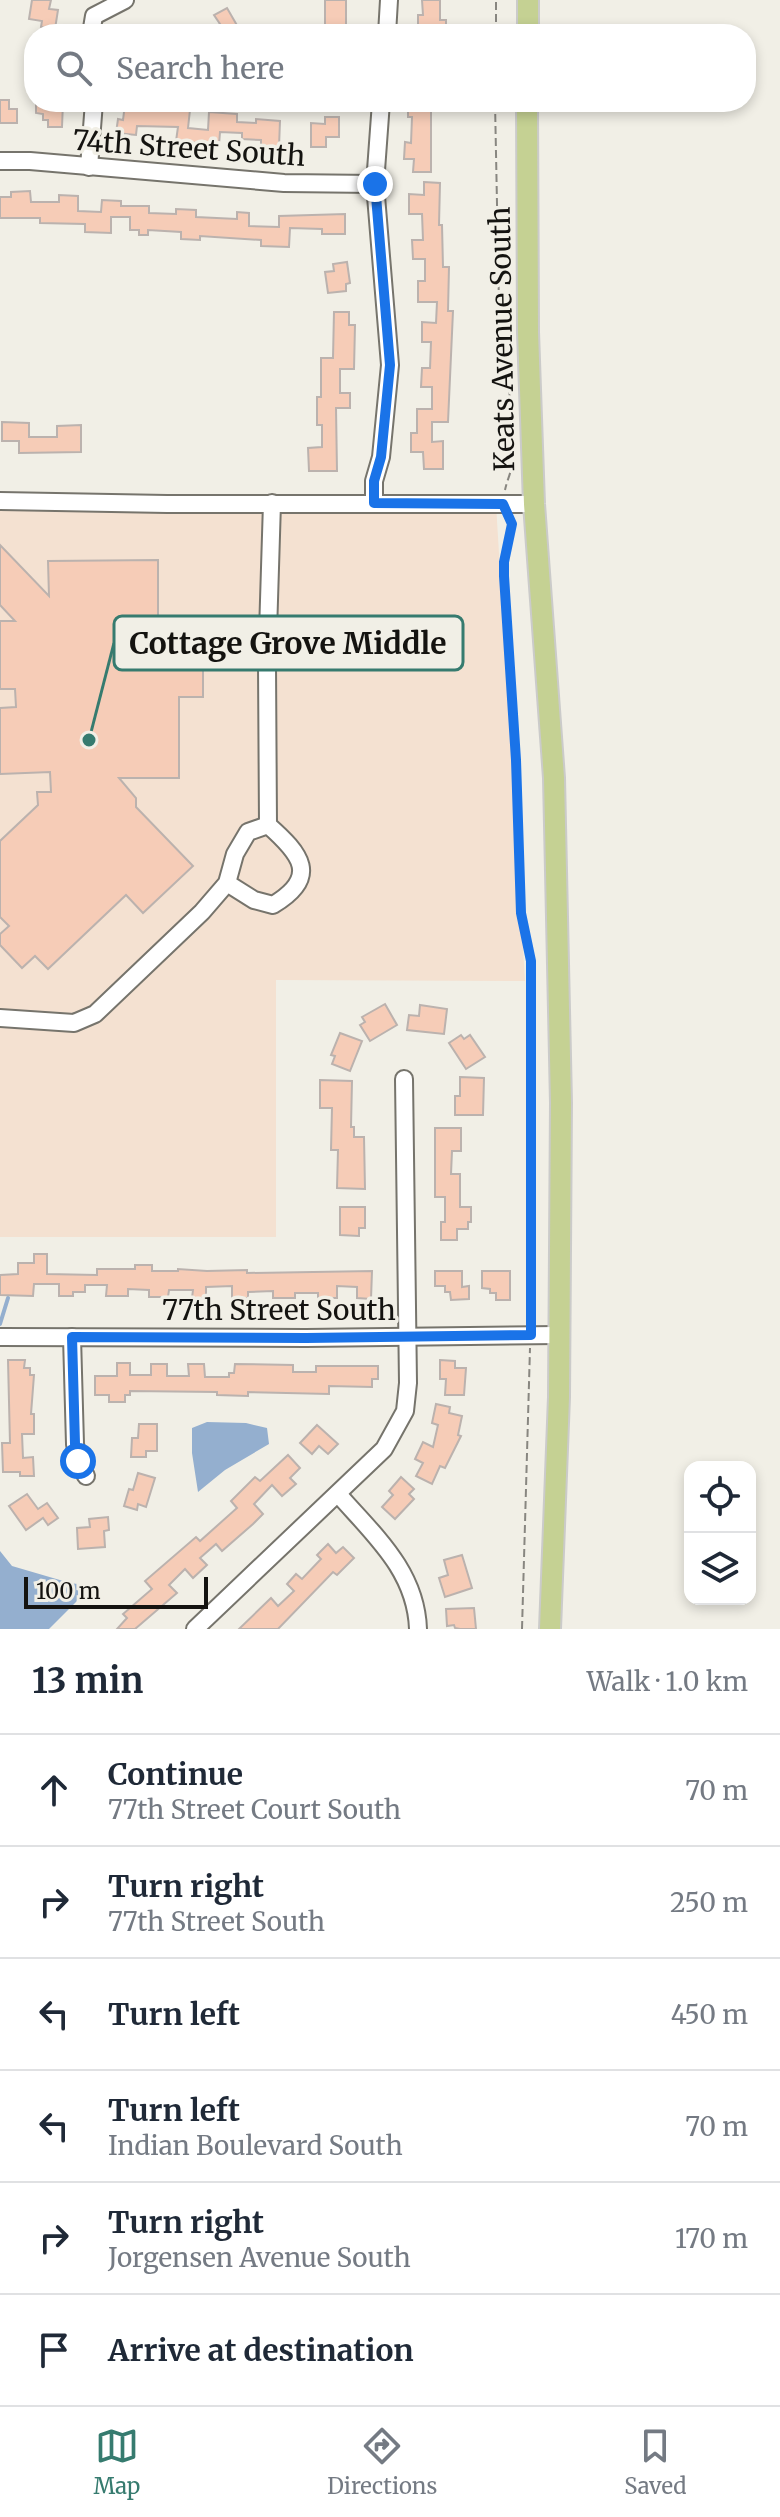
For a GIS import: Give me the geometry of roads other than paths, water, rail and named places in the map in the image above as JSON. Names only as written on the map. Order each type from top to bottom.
[{"type":"main road","points":[[528,0],[528,24]]},
{"type":"main road","name":"Keats Avenue South","points":[[527,112],[528,332],[534,504],[554,778],[561,1103],[559,1335],[550,1629]]},
{"type":"street","points":[[93,24],[94,16],[125,0]]},
{"type":"street","points":[[388,24],[389,0]]},
{"type":"street","points":[[89,167],[93,112]]},
{"type":"street","points":[[374,503],[374,481],[381,457],[390,365],[375,184],[380,112]]},
{"type":"street","name":"74th Street South","points":[[0,161],[284,183],[375,184]]},
{"type":"street","points":[[0,501],[534,504]]},
{"type":"street","points":[[227,883],[254,900],[273,905],[291,894],[299,882],[301,866],[297,853],[268,825],[267,665],[272,503]]},
{"type":"street","points":[[0,1018],[74,1023],[95,1014],[202,912],[227,883],[235,854],[248,832],[268,825]]},
{"type":"street","points":[[195,1629],[384,1449],[405,1411],[409,1337],[404,1079]]},
{"type":"street","name":"77th Street South","points":[[0,1337],[559,1335]]},
{"type":"street","points":[[72,1337],[75,1444],[78,1461],[86,1476]]},
{"type":"street","points":[[338,1494],[396,1560],[412,1590],[418,1629]]},
{"type":"water","points":[[207,1422],[246,1423],[267,1428],[269,1444],[225,1470],[198,1492],[192,1428]]},
{"type":"water","points":[[0,1551],[12,1566],[70,1583],[92,1586],[49,1629],[0,1629]]},
{"type":"waterway","points":[[0,1324],[8,1298]]},
{"type":"place","name":"Cottage Grove Middle","points":[[89,740]]}]
